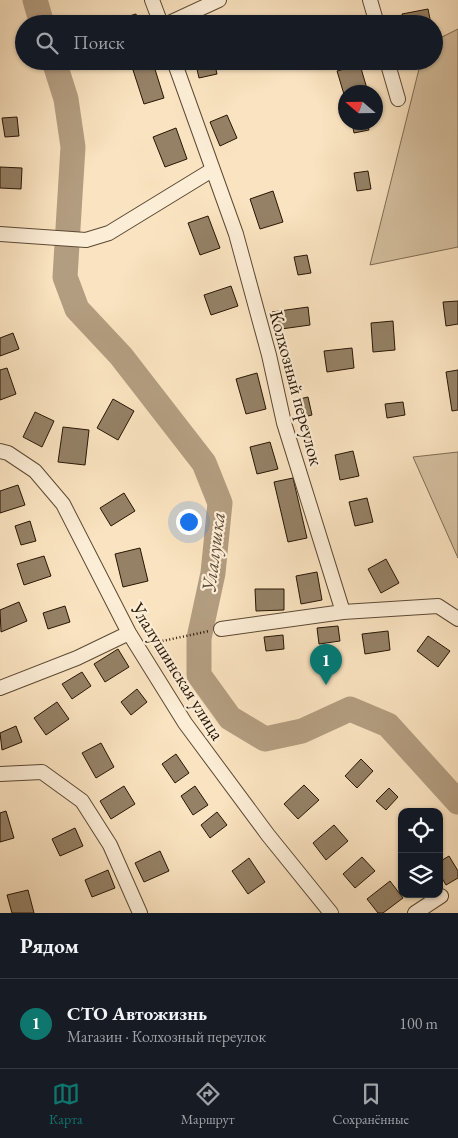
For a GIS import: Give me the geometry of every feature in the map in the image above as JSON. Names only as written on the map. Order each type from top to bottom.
[{"type":"street","points":[[152,0],[158,15]]},
{"type":"street","points":[[187,15],[220,0]]},
{"type":"street","points":[[370,0],[374,15]]},
{"type":"street","name":"Колхозный переулок","points":[[177,70],[236,234],[269,354],[284,423],[343,612]]},
{"type":"street","points":[[390,70],[398,99]]},
{"type":"street","points":[[0,234],[86,240],[109,233],[212,170]]},
{"type":"street","name":"Улалушинская улица","points":[[0,451],[8,453],[35,471],[63,504],[129,633],[185,723],[268,835],[331,913]]},
{"type":"street","points":[[221,629],[343,612],[438,606],[458,619]]},
{"type":"street","points":[[0,688],[77,658],[129,633]]},
{"type":"street","points":[[0,774],[42,772],[82,801],[110,845],[140,913]]},
{"type":"street","points":[[414,913],[439,898]]},
{"type":"path","points":[[129,633],[158,642],[221,629]]},
{"type":"shaded area","points":[[458,29],[458,247],[370,265],[419,70],[443,70],[443,36]]},
{"type":"shaded area","points":[[458,452],[458,558],[413,457]]},
{"type":"building","points":[[428,9],[429,15],[402,15]]},
{"type":"building","points":[[133,70],[155,70],[164,98],[144,104]]},
{"type":"building","points":[[197,70],[216,70],[217,74],[199,78]]},
{"type":"building","points":[[361,70],[366,85],[341,85],[337,71]]},
{"type":"building","points":[[227,115],[237,138],[220,146],[210,122]]},
{"type":"building","points":[[17,117],[19,136],[5,137],[2,118]]},
{"type":"building","points":[[176,128],[187,159],[165,167],[153,137]]},
{"type":"building","points":[[353,130],[369,130],[354,133]]},
{"type":"building","points":[[0,167],[22,168],[21,189],[0,188]]},
{"type":"building","points":[[368,171],[371,189],[357,191],[354,173]]},
{"type":"building","points":[[273,191],[283,222],[260,229],[250,199]]},
{"type":"building","points":[[208,216],[220,248],[200,255],[188,223]]},
{"type":"building","points":[[307,255],[311,273],[298,275],[294,257]]},
{"type":"building","points":[[231,286],[238,306],[211,315],[204,295]]},
{"type":"building","points":[[458,301],[458,324],[446,326],[443,302]]},
{"type":"building","points":[[308,307],[310,325],[274,330],[272,312]]},
{"type":"building","points":[[393,321],[395,350],[373,352],[371,323]]},
{"type":"building","points":[[13,333],[19,349],[0,356],[0,338]]},
{"type":"building","points":[[352,348],[354,368],[327,372],[324,351]]},
{"type":"building","points":[[7,368],[16,394],[0,400],[0,370]]},
{"type":"building","points":[[458,370],[458,410],[452,411],[446,372]]},
{"type":"building","points":[[257,373],[266,409],[246,414],[236,379]]},
{"type":"building","points":[[308,397],[312,415],[299,418],[295,400]]},
{"type":"building","points":[[113,399],[134,411],[118,440],[97,428]]},
{"type":"building","points":[[403,402],[405,415],[387,418],[385,404]]},
{"type":"building","points":[[35,412],[54,421],[42,447],[23,437]]},
{"type":"building","points":[[63,427],[89,430],[85,465],[58,462]]},
{"type":"building","points":[[270,442],[278,469],[257,474],[250,447]]},
{"type":"building","points":[[353,451],[359,476],[340,480],[335,455]]},
{"type":"building","points":[[293,478],[307,538],[288,542],[274,482]]},
{"type":"building","points":[[18,485],[25,505],[0,513],[0,491]]},
{"type":"building","points":[[124,493],[135,511],[111,526],[100,508]]},
{"type":"building","points":[[367,498],[373,522],[355,526],[349,502]]},
{"type":"building","points":[[30,521],[36,541],[21,545],[15,526]]},
{"type":"building","points":[[140,548],[148,581],[123,587],[115,554]]},
{"type":"building","points":[[44,556],[51,576],[24,585],[17,564]]},
{"type":"building","points":[[386,559],[399,583],[381,593],[368,569]]},
{"type":"building","points":[[317,572],[322,600],[301,604],[296,576]]},
{"type":"building","points":[[255,589],[284,589],[284,610],[256,611]]},
{"type":"building","points":[[19,602],[27,621],[1,632],[0,610]]},
{"type":"building","points":[[65,606],[70,622],[48,629],[43,613]]},
{"type":"building","points":[[338,626],[340,641],[319,644],[317,628]]},
{"type":"building","points":[[388,631],[390,650],[365,654],[362,634]]},
{"type":"building","points":[[283,635],[284,649],[266,651],[264,637]]},
{"type":"building","points":[[428,636],[450,651],[438,667],[417,651]]},
{"type":"building","points":[[118,649],[129,667],[105,682],[94,664]]},
{"type":"building","points":[[82,672],[91,686],[72,699],[62,684]]},
{"type":"building","points":[[137,689],[147,702],[131,715],[121,702]]},
{"type":"building","points":[[57,702],[69,719],[46,735],[34,718]]},
{"type":"building","points":[[16,726],[22,742],[2,750],[0,733]]},
{"type":"building","points":[[101,743],[114,767],[96,778],[82,753]]},
{"type":"building","points":[[176,754],[189,773],[175,783],[162,764]]},
{"type":"building","points":[[361,759],[373,771],[357,788],[345,776]]},
{"type":"building","points":[[304,785],[319,800],[298,819],[284,804]]},
{"type":"building","points":[[124,786],[135,804],[111,819],[100,801]]},
{"type":"building","points":[[195,786],[208,805],[193,815],[181,796]]},
{"type":"building","points":[[389,788],[398,797],[386,810],[376,801]]},
{"type":"building","points":[[6,811],[14,838],[0,842],[0,813]]},
{"type":"building","points":[[217,812],[227,825],[210,838],[201,825]]},
{"type":"building","points":[[334,825],[348,841],[326,860],[313,843]]},
{"type":"building","points":[[75,828],[83,846],[60,856],[52,839]]},
{"type":"building","points":[[160,851],[169,871],[144,882],[135,863]]},
{"type":"building","points":[[449,856],[458,871],[458,878],[446,885],[443,880],[443,860]]},
{"type":"building","points":[[362,857],[375,871],[355,888],[343,874]]},
{"type":"building","points":[[249,858],[265,882],[248,894],[232,871]]},
{"type":"building","points":[[108,870],[115,888],[92,897],[85,880]]},
{"type":"building","points":[[390,881],[398,891],[398,898],[403,898],[383,913],[378,913],[367,899]]},
{"type":"building","points":[[28,890],[34,913],[12,913],[7,895]]},
{"type":"waterway","name":"Улалушка","points":[[35,0],[39,15]]},
{"type":"waterway","name":"Улалушка","points":[[57,70],[66,99],[73,147],[65,277],[77,309],[121,356],[204,463],[220,503],[213,573],[199,638],[199,675],[230,718],[265,739],[302,731],[350,709],[388,725],[458,802]]},
{"type":"place","name":"СТО Автожизнь","points":[[326,685]]}]
